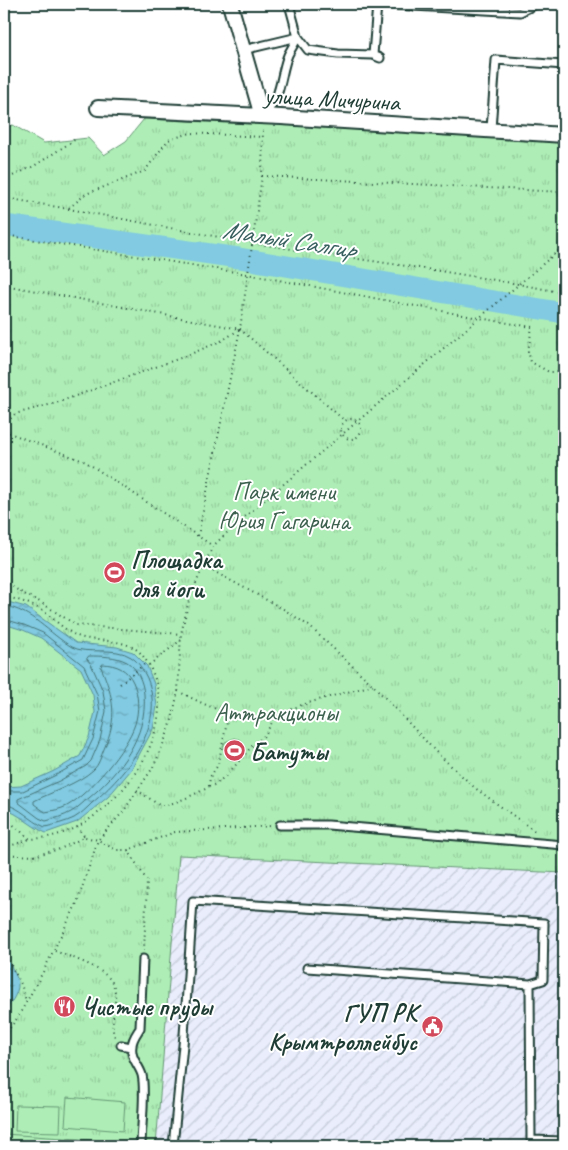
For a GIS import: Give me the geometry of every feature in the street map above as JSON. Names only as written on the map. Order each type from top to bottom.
[{"type":"street","points":[[230,4],[262,116]]},
{"type":"street","name":"улица Мичурина","points":[[98,108],[564,134]]},
{"type":"lane","points":[[289,4],[298,37],[308,50],[376,57],[377,4],[520,12],[536,4]]},
{"type":"lane","points":[[243,50],[298,37]]},
{"type":"lane","points":[[262,116],[271,108],[282,82],[288,56],[298,37]]},
{"type":"lane","points":[[491,129],[496,60],[564,65]]},
{"type":"lane","points":[[280,825],[328,825],[564,845]]},
{"type":"lane","points":[[173,1146],[184,1035],[193,901],[544,923],[543,980],[530,984],[307,968]]},
{"type":"lane","points":[[141,1146],[142,1074],[133,1058],[131,1047],[135,1035],[140,1028],[143,959]]},
{"type":"lane","points":[[530,984],[531,1140],[564,1142]]},
{"type":"lane","points":[[121,1045],[131,1047]]},
{"type":"path","points":[[198,536],[240,329],[262,176],[262,116]]},
{"type":"path","points":[[69,208],[86,194],[145,171],[168,140],[191,133],[263,137]]},
{"type":"path","points":[[4,180],[34,166],[76,139]]},
{"type":"path","points":[[262,176],[562,192],[564,190]]},
{"type":"path","points":[[4,198],[69,208],[252,242],[520,284],[564,294]]},
{"type":"path","points":[[4,235],[247,273],[532,327],[528,351],[531,362],[548,372],[564,372]]},
{"type":"path","points":[[4,1036],[18,1017],[54,951],[77,903],[98,840],[123,812],[158,757],[171,724],[178,691],[181,634],[190,596],[213,546],[564,246]]},
{"type":"path","points":[[4,285],[240,329],[345,422]]},
{"type":"path","points":[[4,426],[14,414],[56,403],[186,356],[223,340],[240,329]]},
{"type":"path","points":[[4,407],[9,420]]},
{"type":"path","points":[[350,419],[358,422],[361,429],[357,437],[351,439],[343,435],[341,427],[345,422],[350,419]]},
{"type":"path","points":[[4,431],[86,462],[213,546]]},
{"type":"path","points":[[204,566],[309,626],[373,685],[436,752],[475,788],[553,844]]},
{"type":"path","points":[[4,581],[76,626],[181,634]]},
{"type":"path","points":[[4,596],[37,607],[72,634],[82,638],[120,643],[136,649],[149,665],[157,684],[160,700],[157,729],[149,750],[124,786],[105,807],[77,827],[47,838],[30,839],[4,848]]},
{"type":"path","points":[[149,665],[181,640]]},
{"type":"path","points":[[120,684],[147,662]]},
{"type":"path","points":[[178,691],[206,706],[230,713],[250,717],[276,717],[297,706],[373,685]]},
{"type":"path","points":[[209,787],[210,777],[218,765],[230,713]]},
{"type":"path","points":[[137,790],[159,805],[167,805],[209,787],[228,774],[252,746],[265,735],[276,717]]},
{"type":"path","points":[[4,817],[30,839]]},
{"type":"path","points":[[77,827],[85,837],[98,840],[116,850],[128,850],[175,832],[280,825]]},
{"type":"path","points":[[4,854],[33,856],[60,849],[85,837]]},
{"type":"path","points":[[128,850],[147,881],[143,959]]},
{"type":"path","points":[[54,951],[94,967],[104,973],[112,982],[115,996],[112,1026],[114,1035],[121,1045]]},
{"type":"path","points":[[4,952],[21,984],[26,1002]]},
{"type":"shaded area","points":[[179,855],[564,873],[564,1146],[156,1146]]},
{"type":"green space","name":"Парк имени Юрия Гагарина","points":[[144,119],[250,124],[281,122],[564,141],[564,873],[179,855],[156,1146],[4,1146],[4,128],[13,125],[44,143],[88,138],[104,155],[126,141]]},
{"type":"green space","name":"Батуты","points":[[235,738],[241,740],[243,749],[242,754],[232,760],[228,758],[223,747],[225,742]]},
{"type":"green space","points":[[67,1097],[125,1102],[123,1131],[65,1126]]},
{"type":"green space","points":[[16,1105],[61,1106],[60,1132],[15,1131]]},
{"type":"green space","points":[[4,1134],[122,1142],[122,1146],[4,1146]]},
{"type":"water","points":[[4,601],[26,607],[76,643],[117,647],[133,652],[147,666],[154,684],[157,706],[153,729],[131,770],[108,797],[77,822],[46,833],[4,809],[4,787],[21,786],[54,771],[80,756],[89,737],[95,712],[93,695],[81,669],[41,638],[4,624]]},
{"type":"water","points":[[4,955],[18,980],[18,988],[11,1003],[4,1012]]},
{"type":"waterway","name":"Малый Салгир","points":[[4,225],[239,258],[564,313]]},
{"type":"place","name":"Площадка для йоги","points":[[115,573]]},
{"type":"place","name":"Батуты","points":[[234,751]]},
{"type":"place","name":"Чистые пруды","points":[[65,1006]]},
{"type":"place","name":"ГУП РК Крымтроллейбус","points":[[433,1026]]},
{"type":"park label","name":"Аттракционы","points":[[276,712]]}]
